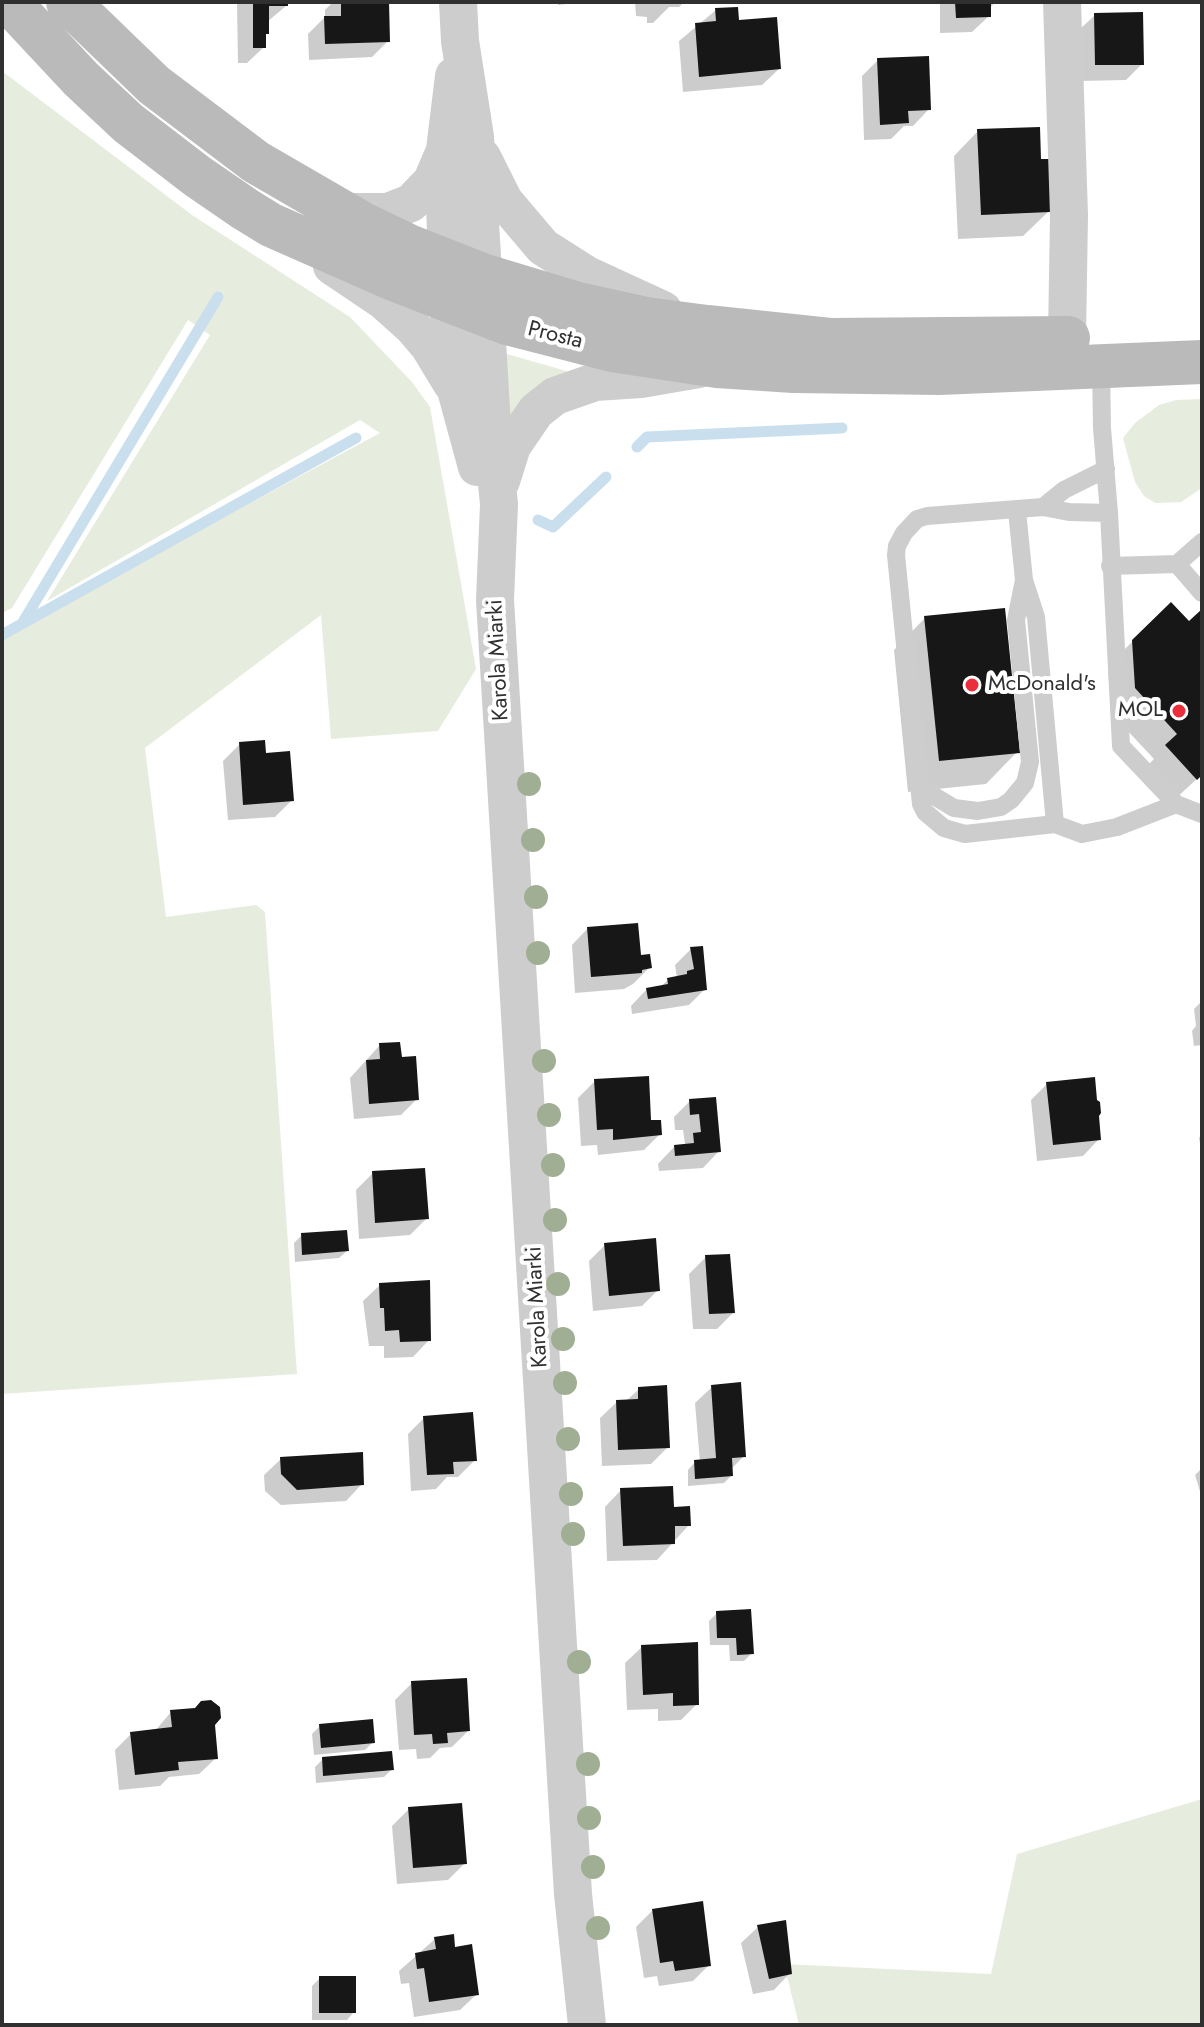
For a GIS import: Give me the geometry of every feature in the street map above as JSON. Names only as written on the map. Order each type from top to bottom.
[{"type":"main road","name":"Prosta","points":[[9,2],[81,79],[128,123],[197,176],[271,225],[466,288],[578,304],[646,319],[712,347],[869,373],[1202,362]]},
{"type":"main road","name":"Prosta","points":[[68,2],[116,51],[188,112],[256,162],[466,288]]},
{"type":"main road","name":"Prosta","points":[[712,347],[830,340],[1067,338],[1202,331]]},
{"type":"street","name":"Karola Miarki","points":[[458,2],[466,288],[499,504],[495,588]]},
{"type":"street","points":[[1062,2],[1069,215],[1067,338]]},
{"type":"street","points":[[340,212],[388,212],[411,203],[460,143],[485,166],[504,201],[543,247],[712,347]]},
{"type":"street","points":[[271,225],[397,312],[429,346],[456,390]]},
{"type":"street","name":"Karola Miarki","points":[[466,288],[456,390],[475,459],[495,588],[573,1894],[587,2025]]},
{"type":"street","points":[[499,504],[502,477],[512,446],[536,411],[555,396],[595,382],[641,379],[712,347]]},
{"type":"lane","points":[[1101,366],[1121,746],[1176,804],[1202,814]]},
{"type":"lane","points":[[1043,507],[1064,490],[1106,469]]},
{"type":"lane","points":[[1109,513],[1069,512],[1043,507],[927,516],[910,525],[897,546],[919,787],[925,812],[944,828],[965,834],[1055,824],[1082,834],[1117,827],[1176,804]]},
{"type":"lane","points":[[1017,511],[1024,580],[1036,617],[1055,824]]},
{"type":"lane","points":[[1110,566],[1177,564],[1202,542]]},
{"type":"lane","points":[[1177,564],[1202,593]]},
{"type":"lane","points":[[919,787],[954,808],[978,811],[1001,807],[1025,783],[1030,762],[1016,620],[1024,580]]},
{"type":"green space","points":[[2,71],[192,215],[350,317],[412,382],[430,407],[476,669],[438,731],[331,739],[321,615],[145,748],[166,917],[256,905],[265,912],[297,1374],[2,1394],[2,637],[380,433],[360,420],[47,601],[210,335],[188,320],[12,608],[2,613]]},
{"type":"green space","points":[[507,354],[570,372],[508,426]]},
{"type":"green space","points":[[1202,399],[1202,488],[1181,502],[1155,503],[1144,496],[1135,482],[1123,438],[1135,423],[1159,405],[1176,400]]},
{"type":"green space","points":[[1202,1799],[1202,2025],[799,2025],[784,1964],[991,1974],[1017,1854]]},
{"type":"building","points":[[253,2],[288,2],[288,6],[269,6],[266,48],[253,48]]},
{"type":"building","points":[[341,2],[389,2],[390,42],[325,44],[324,16],[341,16]]},
{"type":"building","points":[[955,2],[991,2],[991,17],[956,18]]},
{"type":"building","points":[[738,7],[739,20],[777,17],[781,69],[699,77],[695,23],[716,21],[715,8]]},
{"type":"building","points":[[1143,12],[1144,65],[1095,65],[1094,13]]},
{"type":"building","points":[[929,56],[931,110],[908,111],[909,123],[880,125],[877,58]]},
{"type":"building","points":[[1040,127],[1041,159],[1050,159],[1050,212],[981,215],[977,129]]},
{"type":"building","name":"MOL","points":[[1171,602],[1189,621],[1202,609],[1202,775],[1197,780],[1165,745],[1177,734],[1135,688],[1132,640]]},
{"type":"building","name":"McDonald's","points":[[1005,608],[1020,753],[939,761],[924,616]]},
{"type":"building","points":[[265,740],[266,753],[290,751],[294,801],[243,805],[239,742]]},
{"type":"building","points":[[638,923],[641,955],[650,954],[652,968],[642,970],[642,973],[591,977],[587,927]]},
{"type":"building","points":[[703,946],[707,990],[648,999],[646,988],[668,984],[667,978],[687,974],[687,971],[694,969],[690,947]]},
{"type":"building","points":[[400,1042],[402,1057],[416,1056],[419,1100],[369,1104],[366,1060],[380,1059],[379,1043]]},
{"type":"building","points":[[649,1076],[651,1120],[661,1120],[662,1135],[613,1140],[613,1129],[597,1130],[594,1079]]},
{"type":"building","points":[[1095,1077],[1097,1100],[1100,1102],[1101,1140],[1053,1145],[1046,1082]]},
{"type":"building","points":[[716,1097],[721,1152],[675,1156],[674,1145],[694,1143],[693,1133],[701,1132],[699,1114],[690,1115],[689,1099]]},
{"type":"building","points":[[425,1168],[429,1219],[375,1223],[372,1171]]},
{"type":"building","points":[[347,1230],[349,1251],[302,1255],[301,1233]]},
{"type":"building","points":[[656,1238],[660,1291],[609,1296],[604,1243]]},
{"type":"building","points":[[730,1254],[735,1313],[709,1314],[705,1255]]},
{"type":"building","points":[[430,1280],[431,1341],[400,1342],[399,1330],[385,1331],[379,1283]]},
{"type":"building","points":[[741,1382],[746,1457],[732,1458],[733,1476],[695,1479],[694,1460],[716,1458],[711,1385]]},
{"type":"building","points":[[667,1385],[670,1448],[618,1450],[616,1400],[638,1399],[638,1387]]},
{"type":"building","points":[[473,1412],[477,1461],[453,1462],[454,1474],[427,1475],[423,1416]]},
{"type":"building","points":[[363,1452],[364,1485],[297,1490],[281,1474],[280,1457]]},
{"type":"building","points":[[673,1486],[674,1507],[690,1506],[691,1526],[675,1526],[675,1544],[623,1546],[620,1488]]},
{"type":"building","points":[[751,1609],[754,1654],[737,1655],[736,1638],[717,1638],[716,1611]]},
{"type":"building","points":[[698,1642],[699,1705],[673,1706],[673,1693],[643,1695],[641,1645]]},
{"type":"building","points":[[467,1678],[470,1731],[447,1733],[448,1743],[433,1744],[432,1734],[414,1735],[411,1681]]},
{"type":"building","points":[[211,1700],[220,1707],[221,1718],[215,1725],[218,1759],[178,1762],[179,1770],[135,1775],[130,1732],[172,1727],[170,1710],[195,1708],[201,1701]]},
{"type":"building","points":[[373,1719],[375,1743],[321,1748],[319,1724]]},
{"type":"building","points":[[392,1751],[394,1770],[323,1776],[322,1757]]},
{"type":"building","points":[[462,1803],[467,1864],[413,1868],[408,1807]]},
{"type":"building","points":[[703,1901],[711,1966],[675,1971],[673,1961],[660,1963],[652,1909]]},
{"type":"building","points":[[786,1920],[792,1974],[769,1979],[757,1925]]},
{"type":"building","points":[[454,1934],[455,1947],[472,1944],[479,1995],[429,2002],[424,1968],[417,1969],[415,1953],[436,1949],[434,1937]]},
{"type":"building","points":[[319,1976],[356,1976],[356,2013],[319,2013]]},
{"type":"waterway","points":[[23,622],[218,297]]},
{"type":"waterway","points":[[637,447],[647,437],[842,428]]},
{"type":"waterway","points":[[2,635],[356,438]]},
{"type":"waterway","points":[[538,520],[553,527],[606,477]]},
{"type":"place","name":"McDonald's","points":[[972,685]]},
{"type":"place","name":"MOL","points":[[1179,711]]}]
